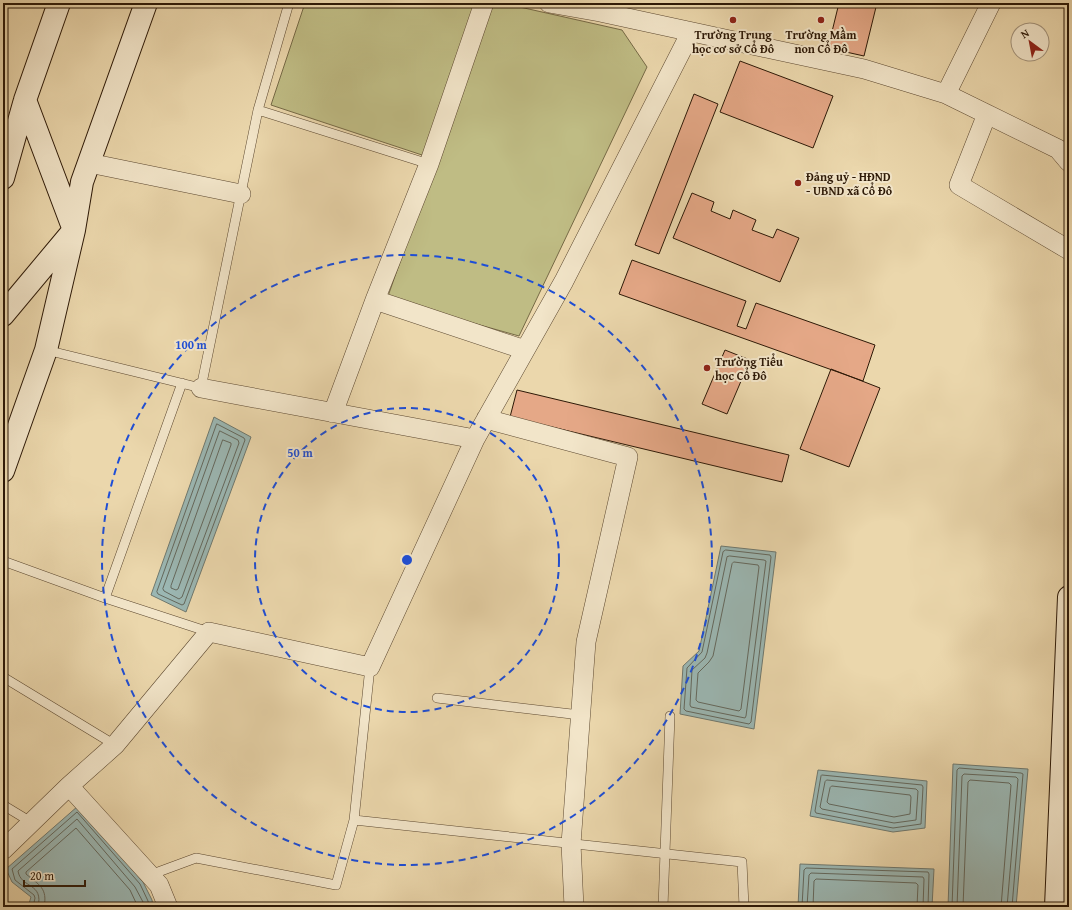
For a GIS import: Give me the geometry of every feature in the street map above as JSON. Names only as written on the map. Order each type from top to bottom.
[{"type":"main road","points":[[3,178],[26,100],[57,11],[70,3]]},
{"type":"main road","points":[[3,472],[46,350],[74,230],[82,182],[146,3]]},
{"type":"main road","points":[[26,100],[74,230]]},
{"type":"main road","points":[[3,315],[74,230]]},
{"type":"main road","points":[[1056,907],[1069,597]]},
{"type":"street","points":[[333,413],[375,300],[429,164],[484,3]]},
{"type":"street","points":[[549,3],[600,8],[691,32],[864,69],[946,94],[1058,149],[1069,162]]},
{"type":"street","points":[[946,94],[991,3]]},
{"type":"street","points":[[3,850],[69,786],[115,745],[209,632],[370,668],[475,439],[564,281],[691,32]]},
{"type":"street","points":[[987,114],[959,185],[1069,250]]},
{"type":"street","points":[[89,163],[241,194]]},
{"type":"street","points":[[375,300],[525,350]]},
{"type":"street","points":[[201,388],[475,439]]},
{"type":"street","points":[[486,419],[628,457],[586,642],[571,844],[574,907]]},
{"type":"street","points":[[69,786],[150,875],[158,885],[168,907]]},
{"type":"lane","points":[[46,350],[201,388],[258,110],[289,3]]},
{"type":"lane","points":[[258,110],[429,164]]},
{"type":"lane","points":[[105,598],[182,383]]},
{"type":"lane","points":[[3,561],[105,598],[209,632]]},
{"type":"lane","points":[[150,875],[196,858],[336,885],[354,820],[370,668]]},
{"type":"lane","points":[[3,677],[115,745]]},
{"type":"lane","points":[[437,698],[580,715]]},
{"type":"lane","points":[[663,907],[670,716]]},
{"type":"lane","points":[[3,805],[31,822]]},
{"type":"lane","points":[[354,820],[742,862],[744,907]]},
{"type":"shaded area","points":[[305,3],[477,3],[425,156],[271,105]]},
{"type":"shaded area","points":[[491,3],[502,3],[622,30],[647,67],[519,336],[387,299]]},
{"type":"water","points":[[214,417],[251,437],[186,612],[151,595]]},
{"type":"water","points":[[721,546],[776,552],[754,729],[680,714],[683,666],[699,651]]},
{"type":"water","points":[[953,764],[1028,769],[1016,907],[948,907]]},
{"type":"water","points":[[818,770],[927,781],[925,828],[893,832],[810,816]]},
{"type":"water","points":[[78,806],[143,882],[152,900],[153,907],[28,907],[31,897],[12,882],[6,869]]},
{"type":"water","points":[[800,864],[934,869],[932,907],[798,907]]},
{"type":"building","points":[[839,3],[877,3],[864,56],[828,48]]},
{"type":"building","points":[[740,61],[833,96],[813,148],[720,112]]},
{"type":"building","points":[[694,94],[718,104],[659,254],[635,245]]},
{"type":"building","points":[[692,193],[714,202],[711,211],[730,219],[733,210],[756,220],[752,230],[773,238],[777,229],[799,238],[780,282],[673,238]]},
{"type":"building","points":[[632,260],[746,301],[737,326],[746,329],[756,303],[875,345],[863,381],[619,294]]},
{"type":"building","points":[[725,350],[750,360],[727,414],[702,404]]},
{"type":"building","points":[[831,369],[880,388],[849,467],[800,449]]},
{"type":"building","points":[[517,390],[789,455],[782,482],[510,417]]},
{"type":"place","name":"Trường Trung học cơ sở Cổ Đô","points":[[733,20]]},
{"type":"place","name":"Trường Mầm non Cổ Đô","points":[[821,20]]},
{"type":"place","name":"Đảng uỷ - HĐND - UBND xã Cổ Đô","points":[[798,183]]},
{"type":"place","name":"Trường Tiểu học Cổ Đô","points":[[707,368]]}]
